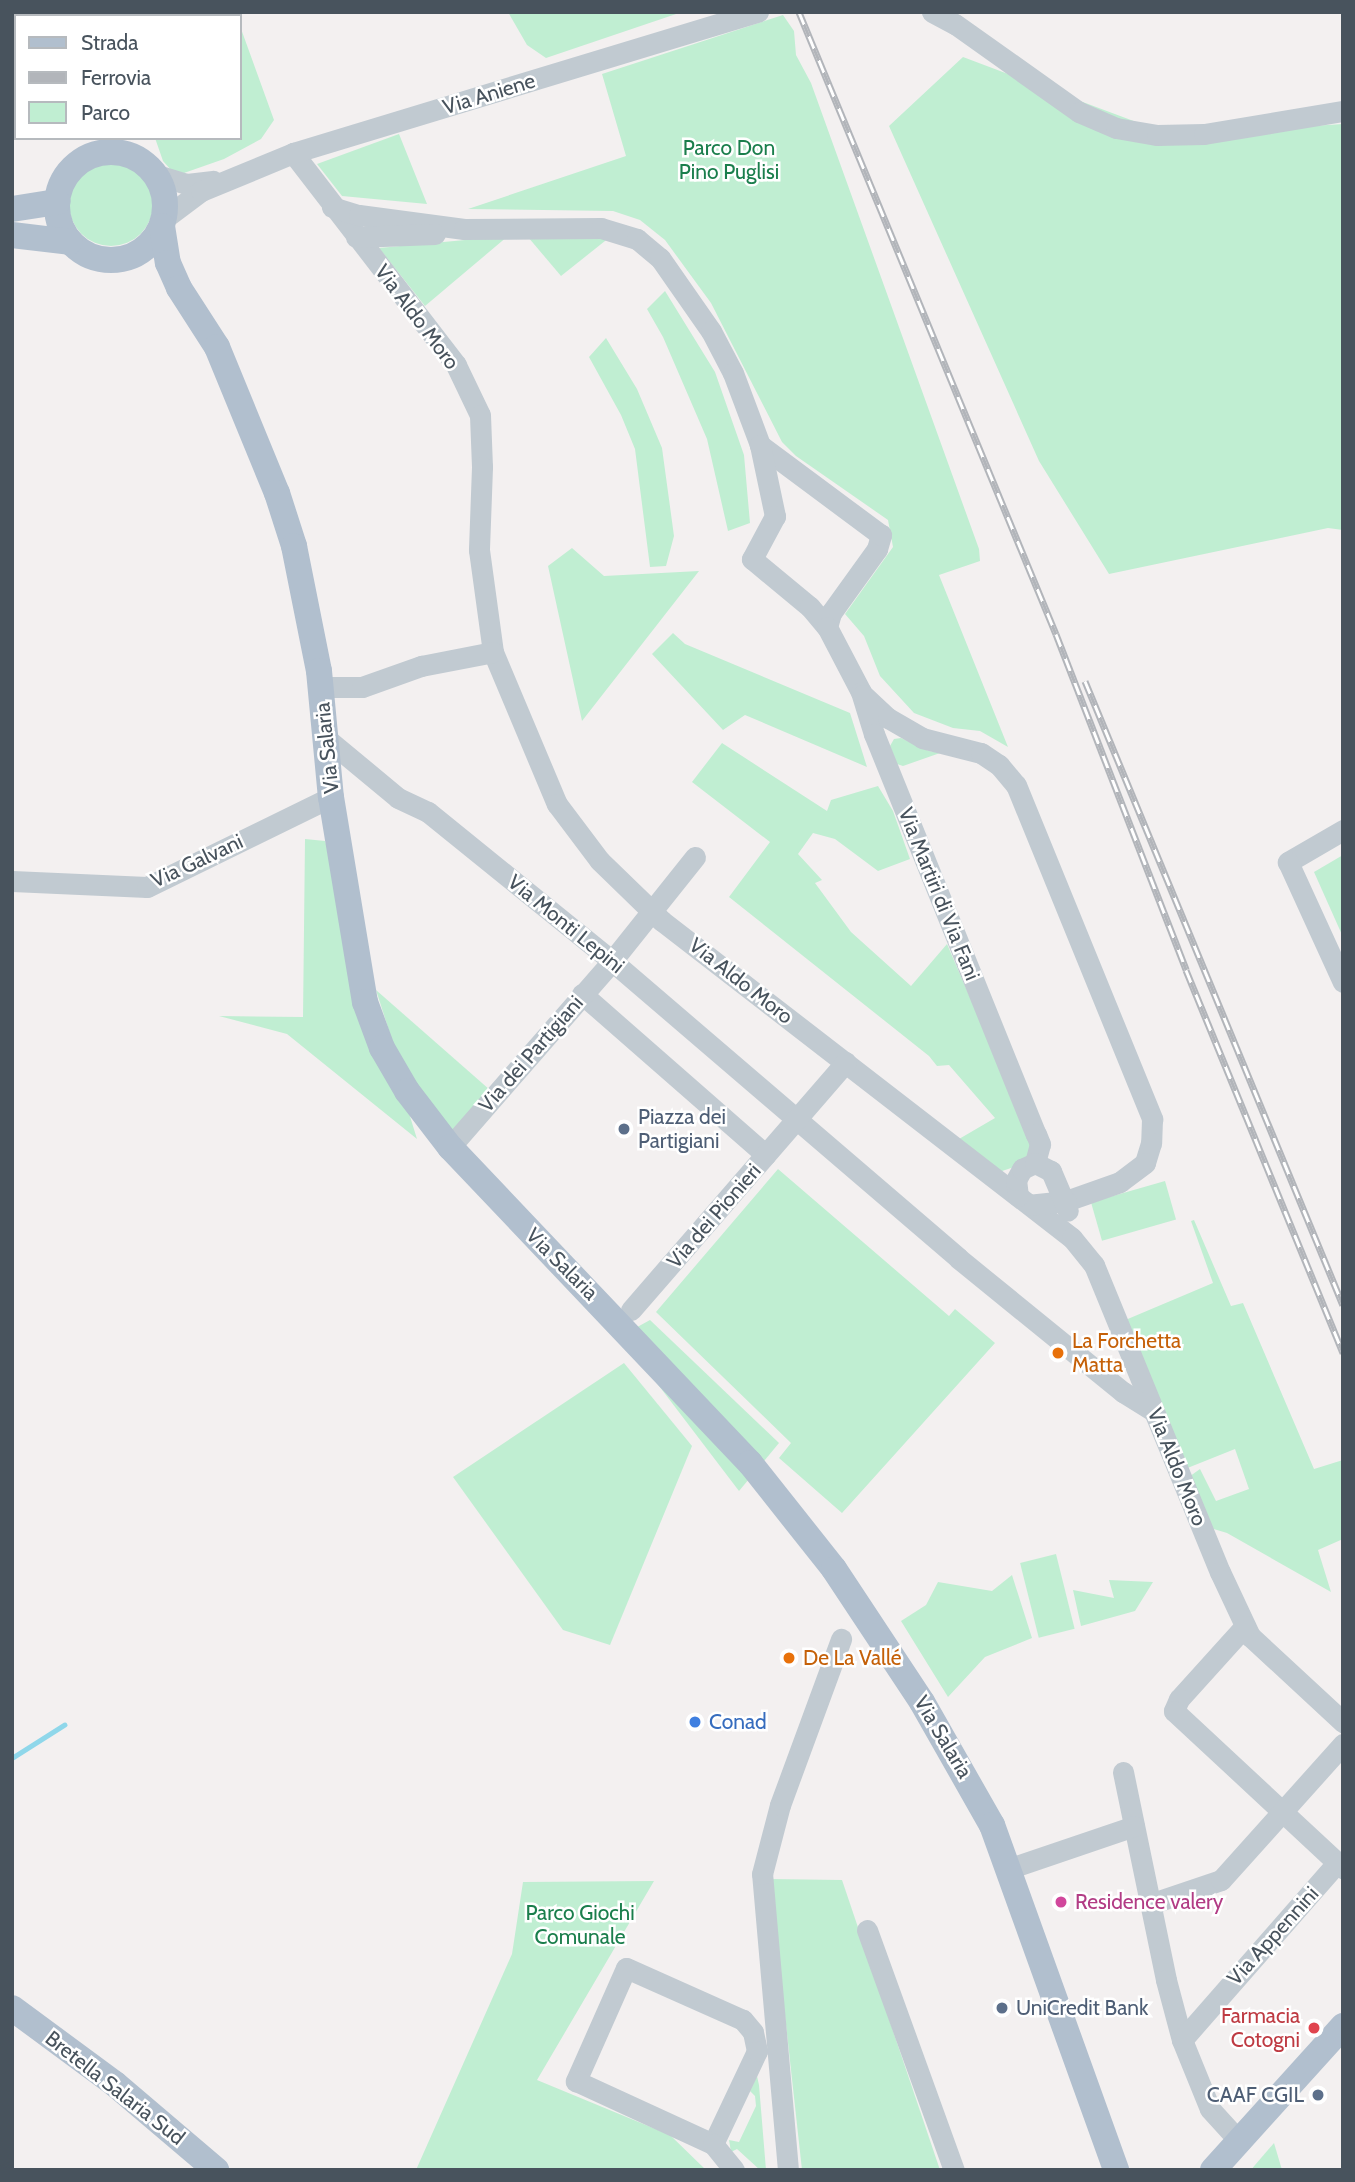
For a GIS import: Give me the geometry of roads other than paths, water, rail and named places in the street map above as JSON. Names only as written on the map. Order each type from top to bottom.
[{"type":"main road","points":[[70,242],[62,230],[57,202],[60,186],[96,140]]},
{"type":"main road","points":[[79,162],[109,151],[142,157]]},
{"type":"main road","name":"Via Salaria","points":[[142,157],[165,196],[164,222],[168,263],[179,288],[218,347],[277,493],[307,599],[321,687],[331,797],[365,1002],[382,1048],[407,1091],[450,1147],[750,1463],[834,1569],[922,1702],[976,1792],[992,1825],[1116,2170]]},
{"type":"main road","points":[[12,209],[57,202]]},
{"type":"main road","points":[[120,261],[138,254],[153,242],[164,222]]},
{"type":"main road","points":[[12,235],[70,242]]},
{"type":"main road","name":"Via Salaria","points":[[70,242],[93,257],[120,261],[149,271],[179,288]]},
{"type":"main road","name":"Bretella Salaria Sud","points":[[12,2008],[114,2084],[216,2170]]},
{"type":"main road","points":[[1213,2170],[1343,2026]]},
{"type":"street","name":"Via Aniene","points":[[164,222],[190,197],[222,180],[293,153],[758,12]]},
{"type":"street","points":[[932,12],[955,24],[1079,112],[1124,130],[1157,135],[1204,134],[1343,111]]},
{"type":"street","name":"Via Aldo Moro","points":[[293,153],[456,365],[480,415],[482,467],[479,550],[494,652],[557,804],[600,861],[651,910],[1072,1238],[1094,1265],[1250,1636],[1343,1722]]},
{"type":"street","name":"Via Aniene","points":[[142,157],[187,184],[222,180]]},
{"type":"street","points":[[332,207],[359,215],[464,229]]},
{"type":"street","name":"Via Martiri di Via Fani","points":[[464,229],[601,228],[638,239],[660,258],[711,331],[733,373],[760,445],[775,516],[752,559],[810,607],[827,627],[861,692],[874,734],[1040,1144],[1028,1166],[1016,1180],[1024,1201]]},
{"type":"street","points":[[356,237],[445,234],[464,229]]},
{"type":"street","points":[[760,445],[881,535],[877,550],[831,613],[827,627]]},
{"type":"street","points":[[321,687],[362,687],[421,666],[494,652]]},
{"type":"street","points":[[861,692],[888,718],[922,738],[981,753],[999,765],[1016,785],[1152,1119],[1151,1143],[1145,1163],[1120,1182],[1066,1200],[1024,1201]]},
{"type":"street","name":"Via Monti Lepini","points":[[327,738],[398,798],[428,812],[612,961],[796,1120],[1041,1325],[1123,1392],[1154,1411]]},
{"type":"street","name":"Via Galvani","points":[[12,881],[147,887],[331,797]]},
{"type":"street","points":[[1343,830],[1288,862],[1343,982]]},
{"type":"street","points":[[612,961],[695,857]]},
{"type":"street","name":"Via dei Partigiani","points":[[450,1147],[612,961]]},
{"type":"street","points":[[582,994],[766,1155]]},
{"type":"street","points":[[796,1120],[846,1062]]},
{"type":"street","name":"Via dei Pionieri","points":[[631,1310],[796,1120]]},
{"type":"street","points":[[987,1173],[1028,1166],[1051,1171],[1066,1200],[1072,1238]]},
{"type":"street","points":[[1245,1626],[1179,1699],[1174,1711],[1340,1866]]},
{"type":"street","points":[[788,2170],[762,1874],[780,1805],[841,1639]]},
{"type":"street","points":[[1150,1904],[1221,1880],[1343,1744]]},
{"type":"street","points":[[1123,1772],[1182,2040],[1210,2109],[1240,2142]]},
{"type":"street","points":[[1008,1869],[1134,1826]]},
{"type":"street","name":"Via Appennini","points":[[1182,2040],[1340,1866]]},
{"type":"street","points":[[867,1930],[954,2170]]},
{"type":"street","points":[[713,2144],[757,2051],[753,2032],[743,2020],[626,1968],[576,2081],[713,2144],[734,2170]]},
{"type":"waterway","points":[[12,1758],[64,1725]]},
{"type":"railway","points":[[799,12],[1056,634],[1186,970],[1343,1353]]},
{"type":"railway","points":[[1085,681],[1343,1305]]},
{"type":"place","name":"Piazza dei Partigiani","points":[[624,1129]]},
{"type":"place","name":"La Forchetta Matta","points":[[1058,1353]]},
{"type":"place","name":"De La Vallé","points":[[789,1658]]},
{"type":"place","name":"Conad","points":[[695,1722]]},
{"type":"place","name":"Residence valery","points":[[1061,1902]]},
{"type":"place","name":"UniCredit Bank","points":[[1002,2008]]},
{"type":"place","name":"Farmacia Cotogni","points":[[1314,2028]]},
{"type":"place","name":"CAAF CGIL","points":[[1318,2095]]},
{"type":"park label","name":"Parco Don Pino Puglisi","points":[[729,160]]},
{"type":"park label","name":"Parco Giochi Comunale","points":[[580,1925]]}]
